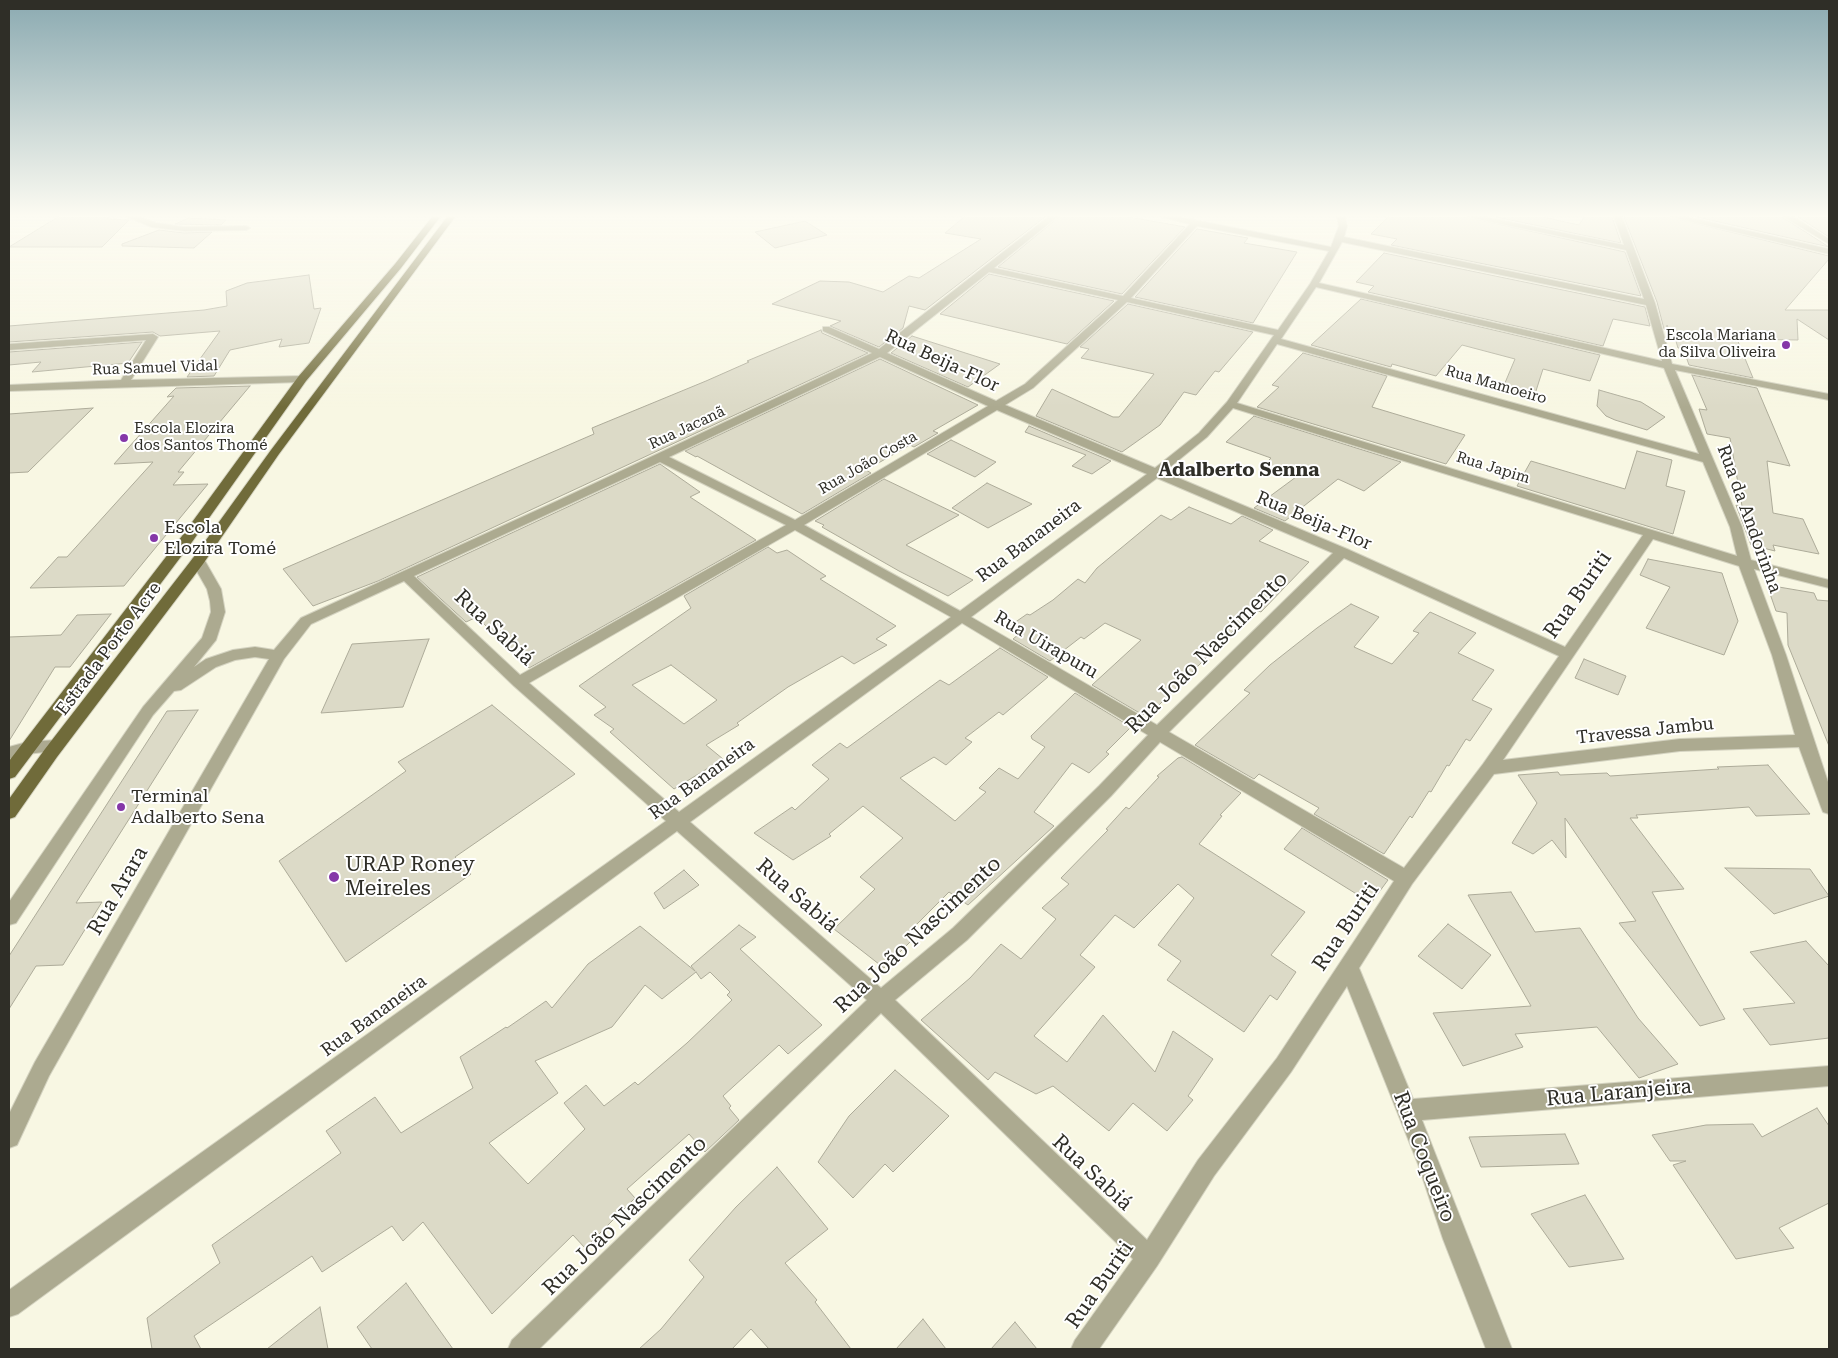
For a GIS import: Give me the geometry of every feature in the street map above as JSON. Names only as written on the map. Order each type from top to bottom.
[{"type":"main road","name":"Estrada Porto Acre","points":[[9,772],[187,540],[302,379],[386,280]]},
{"type":"main road","name":"Estrada Porto Acre","points":[[9,812],[56,746],[198,561],[403,280]]},
{"type":"street","name":"Rua Jacanã","points":[[306,621],[406,576],[882,352],[974,280]]},
{"type":"street","name":"Rua Mamoeiro","points":[[1043,280],[1126,298],[1277,337],[1340,357],[1708,460]]},
{"type":"street","name":"Rua João Costa","points":[[519,682],[795,525],[998,406],[1029,386],[1126,298],[1142,280]]},
{"type":"street","name":"Rua Bananeira","points":[[9,1305],[961,617],[1156,473],[1203,436],[1231,404],[1316,280]]},
{"type":"street","points":[[1528,280],[1650,303]]},
{"type":"street","name":"Rua da Andorinha","points":[[1641,280],[1650,303],[1668,366],[1736,527],[1744,563],[1780,655],[1805,741],[1829,807]]},
{"type":"street","points":[[1314,284],[1668,366],[1829,396]]},
{"type":"street","name":"Rua Beija-Flor","points":[[826,329],[882,352],[998,406],[1342,552],[1566,653]]},
{"type":"street","points":[[9,347],[153,337],[124,383]]},
{"type":"street","name":"Rua Samuel Vidal","points":[[9,388],[302,379]]},
{"type":"street","name":"Rua Japim","points":[[1231,404],[1744,563],[1829,584]]},
{"type":"street","name":"Rua Uirapuru","points":[[660,457],[795,525],[961,617],[1406,879]]},
{"type":"street","name":"Rua Buriti","points":[[1084,1349],[1149,1258],[1206,1168],[1284,1065],[1406,879],[1489,768],[1566,653],[1650,534]]},
{"type":"street","name":"Rua João Nascimento","points":[[521,1349],[881,1000],[960,934],[1342,552]]},
{"type":"street","points":[[9,917],[160,696],[209,640],[218,612],[214,589],[198,561]]},
{"type":"street","name":"Rua Sabiá","points":[[406,576],[519,682],[881,1000],[1006,1123],[1149,1258]]},
{"type":"street","name":"Rua Arara","points":[[9,1137],[42,1069],[278,656],[306,621]]},
{"type":"street","points":[[160,696],[211,663],[233,655],[255,652],[278,656]]},
{"type":"street","name":"Travessa Jambu","points":[[1489,768],[1680,745],[1805,741]]},
{"type":"street","points":[[9,753],[27,748],[56,746]]},
{"type":"street","name":"Rua Coqueiro","points":[[1348,965],[1408,1110],[1455,1239],[1499,1349]]},
{"type":"street","name":"Rua Laranjeira","points":[[1408,1110],[1829,1076]]},
{"type":"building","points":[[267,280],[310,280],[314,309],[321,308],[309,343],[279,347],[282,339],[230,350],[214,376],[187,377],[220,331],[160,336],[153,332],[9,342],[9,326],[204,310],[227,306],[226,291],[247,283]]},
{"type":"building","points":[[902,280],[963,280],[925,310],[909,306],[903,328],[879,347],[830,326],[841,321],[772,304],[820,281],[849,282],[883,292]]},
{"type":"building","points":[[981,280],[1019,280],[1114,301],[1067,344],[940,314]]},
{"type":"building","points":[[1059,280],[1135,280],[1122,294]]},
{"type":"building","points":[[1150,280],[1279,280],[1253,323],[1135,297]]},
{"type":"building","points":[[1358,280],[1516,280],[1645,307],[1650,326],[1613,319],[1603,346],[1368,292],[1374,286],[1356,282]]},
{"type":"building","points":[[1564,280],[1635,280],[1641,296]]},
{"type":"building","points":[[1649,280],[1811,280],[1785,310],[1829,310],[1829,340],[1797,319],[1798,340],[1737,339],[1753,378],[1689,365],[1683,348],[1678,348],[1673,331],[1669,330],[1667,325],[1666,330],[1664,329]]},
{"type":"building","points":[[1361,299],[1600,355],[1590,381],[1543,369],[1534,397],[1502,390],[1515,359],[1462,345],[1436,376],[1392,364],[1391,367],[1311,345]]},
{"type":"building","points":[[1128,304],[1253,332],[1219,372],[1215,371],[1196,395],[1184,392],[1160,425],[1122,452],[1036,416],[1052,389],[1113,417],[1119,417],[1154,374],[1081,358],[1089,349],[1080,347]]},
{"type":"building","points":[[821,330],[822,333],[868,353],[378,581],[313,606],[283,569],[594,434],[592,428],[706,381],[749,362],[747,361]]},
{"type":"building","points":[[912,336],[1000,364],[968,387],[891,353]]},
{"type":"building","points":[[142,342],[128,363],[32,372],[41,362],[9,365],[9,352]]},
{"type":"building","points":[[1303,353],[1387,376],[1372,407],[1465,435],[1446,464],[1257,407],[1279,387],[1272,385]]},
{"type":"building","points":[[880,359],[978,405],[933,431],[938,433],[914,447],[910,445],[866,470],[871,473],[802,514],[685,451]]},
{"type":"building","points":[[1692,375],[1757,388],[1790,466],[1767,461],[1773,513],[1803,519],[1819,554],[1773,545],[1775,551],[1751,545],[1736,505],[1742,506],[1730,438],[1707,434],[1699,409],[1707,410]]},
{"type":"building","points":[[250,386],[178,472],[184,472],[173,485],[208,484],[124,586],[30,588],[58,557],[67,557],[153,462],[114,464],[174,396],[167,397],[176,388]]},
{"type":"building","points":[[1599,390],[1641,402],[1665,417],[1647,430],[1615,420],[1606,416],[1597,406]]},
{"type":"building","points":[[93,408],[28,472],[9,473],[9,414]]},
{"type":"building","points":[[1254,416],[1401,462],[1364,491],[1338,479],[1285,521],[1254,508],[1296,477],[1264,465],[1271,458],[1226,442]]},
{"type":"building","points":[[1029,426],[1111,461],[1092,474],[1072,466],[1086,455],[1025,432]]},
{"type":"building","points":[[951,440],[996,462],[975,477],[927,454]]},
{"type":"building","points":[[1637,451],[1672,460],[1666,486],[1685,491],[1673,534],[1517,486],[1531,461],[1625,489]]},
{"type":"building","points":[[660,464],[700,492],[690,497],[756,540],[529,668],[477,617],[466,622],[417,577]]},
{"type":"building","points":[[884,479],[959,515],[906,545],[973,580],[948,596],[899,571],[822,527],[824,525],[815,521]]},
{"type":"building","points":[[987,483],[1032,504],[988,528],[952,508]]},
{"type":"building","points":[[1189,507],[1231,524],[1242,516],[1273,530],[1259,541],[1309,562],[1261,612],[1258,611],[1239,630],[1236,628],[1150,714],[1146,712],[1143,715],[1092,685],[1141,640],[1105,623],[1084,639],[1081,637],[1050,661],[1013,639],[1019,634],[1007,628],[1027,614],[1030,615],[1053,600],[1078,579],[1085,583],[1097,568],[1161,515],[1171,520]]},
{"type":"building","points":[[768,547],[777,553],[787,550],[826,576],[820,579],[896,626],[876,639],[887,645],[854,664],[842,656],[788,687],[737,723],[739,725],[706,745],[723,759],[674,789],[610,732],[614,729],[594,715],[606,707],[579,686],[691,608],[684,596]],"holes":[[[671,665],[717,700],[684,724],[632,685]]]},
{"type":"building","points":[[1648,559],[1722,573],[1738,621],[1724,655],[1646,628],[1670,587],[1640,575]]},
{"type":"building","points":[[1767,585],[1814,593],[1817,600],[1829,601],[1829,746],[1788,645],[1787,613],[1776,611]]},
{"type":"building","points":[[1351,604],[1379,617],[1354,647],[1392,664],[1419,633],[1413,631],[1430,612],[1476,633],[1458,653],[1494,670],[1472,700],[1492,709],[1470,741],[1466,739],[1449,766],[1447,765],[1431,792],[1429,791],[1412,818],[1410,816],[1384,854],[1314,814],[1319,808],[1259,774],[1254,779],[1195,745],[1250,693],[1244,690],[1270,665]]},
{"type":"building","points":[[111,614],[70,667],[55,667],[9,741],[9,637],[61,635],[77,615]]},
{"type":"building","points":[[429,639],[403,707],[321,713],[352,644]]},
{"type":"building","points":[[1000,648],[1048,677],[1003,715],[999,712],[965,738],[972,742],[946,765],[934,757],[900,778],[955,821],[986,792],[979,788],[999,768],[1018,779],[1045,747],[1032,739],[1031,736],[1075,693],[1131,727],[1106,752],[1109,754],[1089,773],[1072,763],[1034,812],[1054,826],[968,905],[949,892],[905,936],[911,941],[884,968],[834,929],[875,889],[860,877],[903,838],[863,806],[829,834],[831,836],[793,860],[754,833],[792,807],[795,810],[829,779],[812,765],[840,743],[847,748],[940,680],[949,685]]},
{"type":"building","points":[[1584,659],[1626,676],[1618,695],[1575,678]]},
{"type":"building","points":[[492,705],[575,774],[455,857],[471,874],[346,962],[279,861],[406,771],[398,762]]},
{"type":"building","name":"Terminal Adalberto Sena","points":[[198,710],[76,903],[102,902],[63,965],[36,966],[9,1009],[9,956],[167,711]]},
{"type":"building","points":[[1182,757],[1241,793],[1220,815],[1222,816],[1199,844],[1305,912],[1271,955],[1296,972],[1277,1000],[1270,995],[1244,1032],[1167,980],[1181,961],[1158,945],[1194,898],[1178,884],[1134,928],[1115,915],[1080,955],[1095,967],[1034,1036],[1067,1062],[1103,1015],[1155,1072],[1173,1031],[1213,1059],[1188,1096],[1193,1100],[1167,1131],[1133,1103],[1109,1131],[1053,1086],[1036,1094],[995,1072],[988,1080],[921,1020],[970,978],[1001,944],[1021,959],[1056,919],[1042,908],[1069,884],[1061,878],[1108,830],[1106,829],[1126,807],[1129,809],[1159,777],[1157,776],[1178,758]]},
{"type":"building","points":[[1768,765],[1810,814],[1756,816],[1749,807],[1636,815],[1638,818],[1630,818],[1684,889],[1652,892],[1725,1019],[1700,1026],[1619,923],[1636,921],[1565,818],[1566,858],[1552,840],[1533,854],[1512,843],[1537,803],[1518,775],[1558,772],[1560,775],[1607,773],[1610,776],[1719,769],[1717,767]]},
{"type":"building","points":[[1302,828],[1388,880],[1371,903],[1284,849]]},
{"type":"building","points":[[1725,868],[1810,869],[1829,896],[1774,914]]},
{"type":"building","points":[[684,870],[699,885],[664,909],[654,893]]},
{"type":"building","points":[[1511,892],[1535,932],[1580,928],[1638,1018],[1678,1064],[1639,1078],[1597,1027],[1515,1034],[1523,1047],[1463,1066],[1433,1013],[1531,1006],[1468,895]]},
{"type":"building","points":[[1448,924],[1491,955],[1462,989],[1418,956]]},
{"type":"building","points":[[739,925],[756,937],[740,949],[822,1025],[788,1054],[779,1045],[723,1096],[731,1106],[729,1108],[739,1120],[705,1152],[689,1134],[627,1189],[635,1198],[585,1248],[573,1235],[492,1314],[423,1222],[403,1241],[392,1226],[322,1272],[312,1256],[194,1336],[201,1349],[152,1349],[147,1318],[220,1263],[212,1245],[341,1153],[326,1131],[375,1097],[401,1133],[473,1088],[460,1057],[546,1001],[552,1008],[588,964],[640,926],[695,971],[691,966]],"holes":[[[696,972],[701,979],[710,972],[730,992],[727,995],[732,1000],[687,1043],[638,1085],[635,1082],[604,1106],[586,1085],[564,1103],[585,1129],[528,1184],[489,1143],[558,1093],[535,1061],[612,1027],[645,985],[662,999]]]},
{"type":"building","points":[[1806,941],[1829,966],[1829,1038],[1770,1045],[1743,1009],[1795,1003],[1750,952]]},
{"type":"building","points":[[895,1070],[949,1116],[893,1172],[885,1164],[853,1198],[818,1162],[849,1116]]},
{"type":"building","points":[[1817,1108],[1829,1126],[1829,1203],[1779,1228],[1794,1248],[1736,1259],[1673,1165],[1686,1161],[1670,1161],[1652,1135],[1706,1125],[1753,1124],[1762,1137]]},
{"type":"building","points":[[1565,1134],[1579,1164],[1481,1167],[1469,1137]]},
{"type":"building","points":[[777,1167],[828,1229],[785,1263],[817,1300],[815,1302],[851,1349],[769,1349],[751,1329],[732,1349],[639,1349],[661,1329],[704,1277],[689,1260],[736,1207]]},
{"type":"building","points":[[1585,1195],[1624,1259],[1569,1267],[1531,1214]]},
{"type":"building","points":[[406,1283],[453,1349],[372,1349],[357,1327]]},
{"type":"building","points":[[320,1307],[328,1349],[267,1349]]},
{"type":"building","points":[[923,1319],[946,1349],[896,1349]]},
{"type":"building","points":[[1015,1322],[1037,1349],[991,1349]]},
{"type":"place","name":"Escola Mariana da Silva Oliveira","points":[[1786,345]]},
{"type":"place","name":"Escola Elozira dos Santos Thomé","points":[[124,438]]},
{"type":"place","name":"Escola Elozira Tomé","points":[[154,538]]},
{"type":"place","name":"Terminal Adalberto Sena","points":[[121,807]]},
{"type":"place","name":"URAP Roney Meireles","points":[[334,877]]},
{"type":"district","name":"Adalberto Senna","points":[[1239,470]]}]
